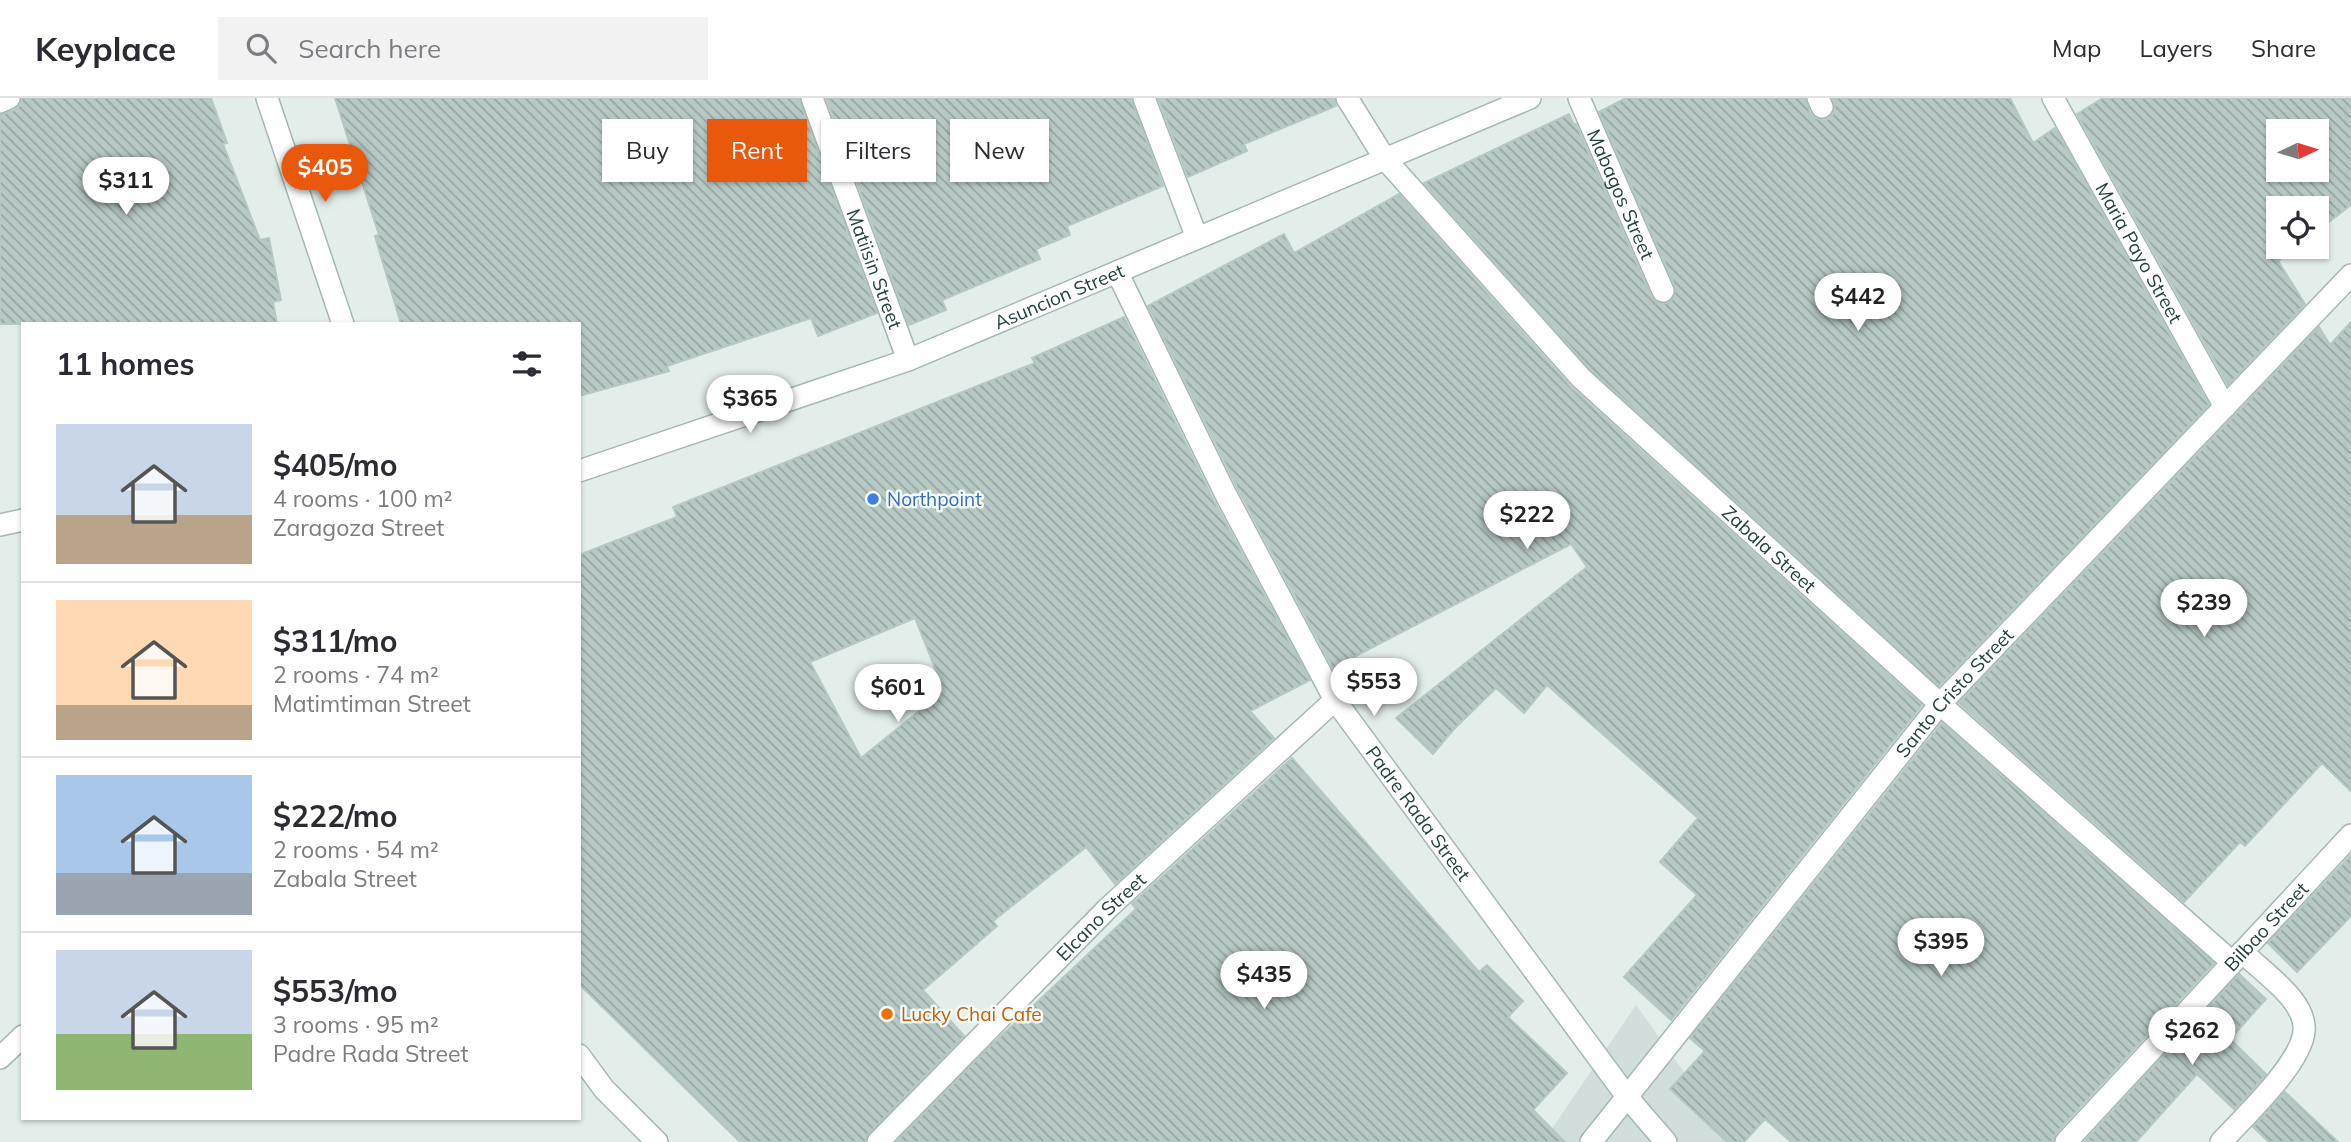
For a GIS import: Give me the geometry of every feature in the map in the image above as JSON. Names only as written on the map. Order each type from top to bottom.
[{"type":"street","points":[[0,102],[9,98]]},
{"type":"street","points":[[267,98],[342,322]]},
{"type":"street","name":"Matiisin Street","points":[[811,98],[908,360]]},
{"type":"street","points":[[1144,98],[1197,238]]},
{"type":"street","name":"Zabala Street","points":[[1347,98],[1385,159],[1581,378],[1940,704],[2237,957],[2279,986],[2299,1009],[2305,1029],[2300,1048],[2281,1076],[2221,1142]]},
{"type":"street","name":"Asuncion Street","points":[[581,470],[908,360],[1530,98]]},
{"type":"street","name":"Mabagos Street","points":[[1579,98],[1663,291]]},
{"type":"street","name":"Maria Payo Street","points":[[2053,98],[2225,407]]},
{"type":"street","name":"Padre Rada Street","points":[[1117,272],[1226,495],[1335,700],[1628,1098],[1666,1142]]},
{"type":"street","name":"Santo Cristo Street","points":[[1591,1142],[1940,704],[2351,275]]},
{"type":"street","points":[[0,525],[21,520]]},
{"type":"street","name":"Elcano Street","points":[[877,1142],[1108,908],[1335,700]]},
{"type":"street","name":"Bilbao Street","points":[[2066,1142],[2351,835]]},
{"type":"street","points":[[0,1058],[21,1038]]},
{"type":"street","points":[[581,1058],[604,1089],[657,1142]]},
{"type":"shaded area","points":[[1636,1005],[1734,1142],[1543,1142]]},
{"type":"building","points":[[22,98],[211,98],[227,143],[223,144],[260,240],[269,238],[281,300],[273,302],[277,322],[0,324],[0,115],[15,110]]},
{"type":"building","points":[[335,98],[799,98],[807,119],[707,119],[707,182],[807,182],[807,120],[821,159],[821,182],[829,182],[877,313],[818,336],[811,318],[667,366],[669,371],[581,395],[581,322],[400,322],[375,236],[379,235]]},
{"type":"building","points":[[826,98],[1131,98],[1163,186],[1067,226],[1070,235],[1036,249],[1040,259],[942,300],[946,310],[909,325],[857,182],[936,182],[936,119],[834,119]]},
{"type":"building","points":[[1158,98],[1334,98],[1336,106],[1244,144],[1247,151],[1188,177]]},
{"type":"building","points":[[1626,98],[1805,98],[1810,113],[1821,120],[1828,119],[1833,114],[1835,108],[1832,98],[2010,98],[2033,143],[2055,128],[2209,405],[1939,686],[1590,369],[1424,183],[1569,114],[1574,125],[1576,124],[1651,296],[1656,302],[1668,303],[1674,298],[1675,286],[1599,112]]},
{"type":"building","points":[[2103,98],[2351,98],[2351,205],[2329,222],[2329,196],[2266,196],[2266,259],[2281,259],[2278,261],[2305,304],[2228,385],[2077,114]]},
{"type":"building","points":[[1399,194],[1572,388],[1922,705],[1671,1020],[1624,977],[1697,895],[1660,862],[1698,818],[1547,685],[1524,713],[1496,688],[1453,730],[1433,754],[1396,718],[1587,567],[1571,544],[1333,668],[1238,489],[1148,306],[1284,234],[1294,253]]},
{"type":"building","points":[[1124,317],[1214,501],[1310,680],[1250,711],[1274,738],[1115,884],[1086,847],[993,921],[997,926],[923,990],[964,1036],[869,1133],[865,1142],[740,1142],[581,986],[581,554],[677,517],[673,507],[1035,363],[1032,358]],"holes":[[[915,618],[944,691],[861,758],[810,662]]]},
{"type":"building","points":[[2351,322],[2351,791],[2322,763],[2245,846],[2240,842],[2184,902],[1959,703],[2319,327],[2330,345]]},
{"type":"building","points":[[1942,723],[2214,963],[2056,1133],[2053,1142],[1791,1142],[1765,1119],[1744,1142],[1727,1142],[1670,1089],[1705,1051],[1690,1038]]},
{"type":"building","points":[[1292,758],[1479,972],[1487,965],[1523,1001],[1508,1017],[1567,1073],[1533,1110],[1565,1142],[896,1142],[982,1054],[1136,909],[1132,904]]},
{"type":"building","points":[[2351,855],[2351,916],[2297,972],[2268,943]]},
{"type":"building","points":[[2239,974],[2266,999],[2230,1039],[2266,1074],[2247,1096],[2234,1109],[2197,1074],[2136,1142],[2084,1142]]},
{"type":"building","points":[[2285,1092],[2338,1142],[2269,1142],[2253,1127]]},
{"type":"place","name":"Northpoint","points":[[873,499]]},
{"type":"place","name":"Lucky Chai Cafe","points":[[887,1014]]}]
